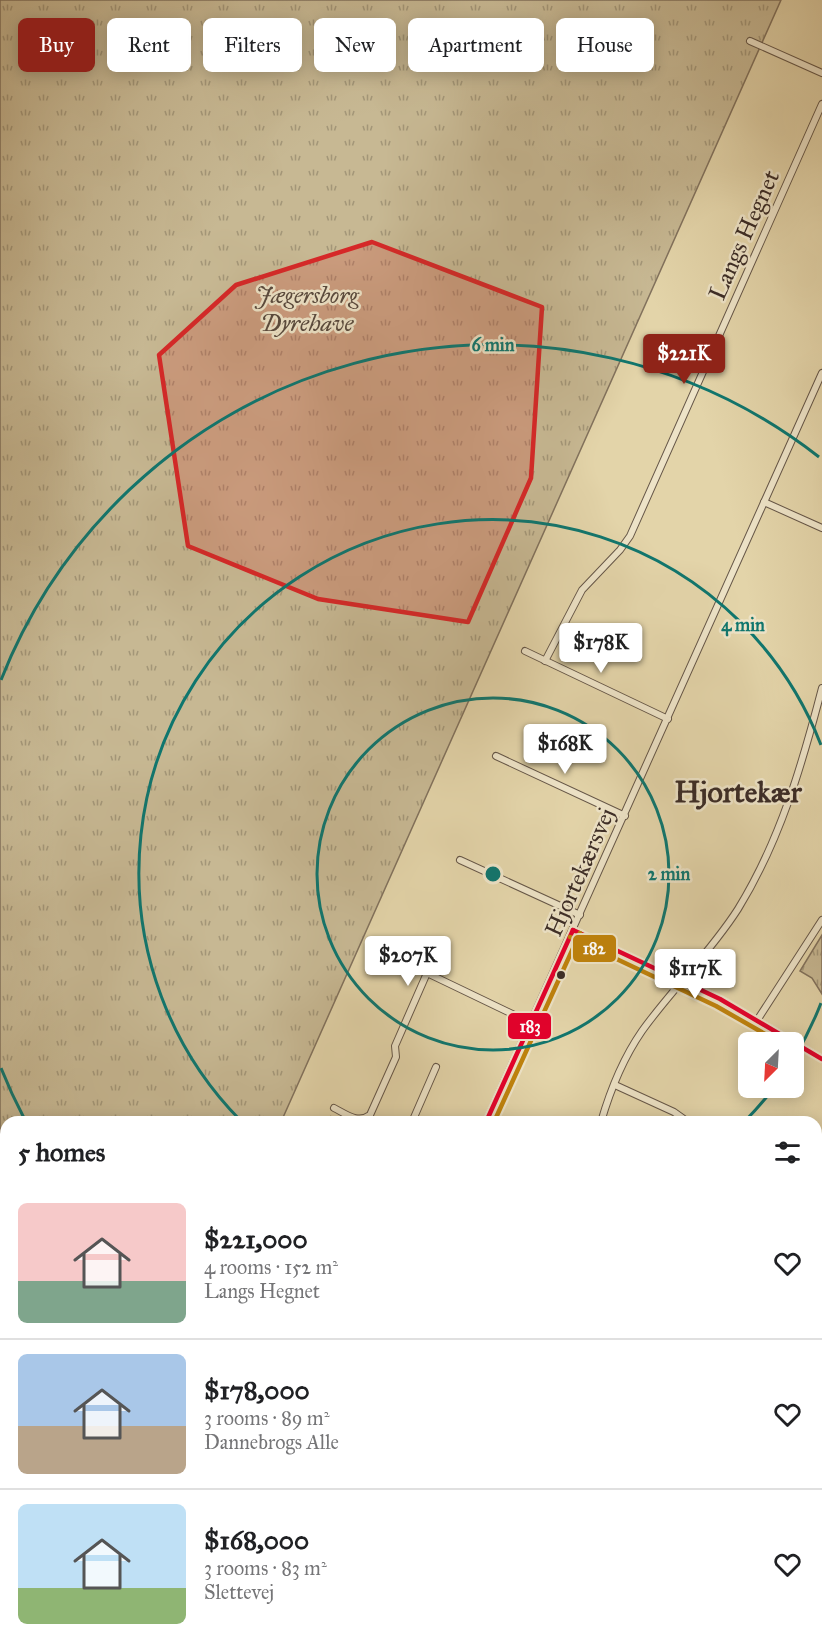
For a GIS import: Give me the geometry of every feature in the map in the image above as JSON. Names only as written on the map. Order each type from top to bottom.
[{"type":"street","points":[[750,40],[822,73]]},
{"type":"street","name":"Langs Hegnet","points":[[545,661],[582,590],[620,550],[630,536],[822,104]]},
{"type":"street","name":"Hjortekærsvej","points":[[489,1116],[822,373]]},
{"type":"street","points":[[764,502],[822,528]]},
{"type":"street","points":[[525,651],[668,719]]},
{"type":"street","points":[[603,1116],[615,1085],[643,1030],[718,938],[738,909],[776,834],[804,759],[822,688]]},
{"type":"street","points":[[496,756],[625,816]]},
{"type":"street","points":[[460,860],[580,915]]},
{"type":"street","points":[[758,1019],[822,920]]},
{"type":"street","points":[[573,930],[758,1019],[822,1059]]},
{"type":"street","points":[[396,960],[531,1023]]},
{"type":"street","points":[[369,1116],[396,1057],[395,1046],[427,973]]},
{"type":"street","points":[[415,1116],[436,1067]]},
{"type":"street","points":[[615,1085],[680,1116]]},
{"type":"street","points":[[334,1108],[351,1116]]},
{"type":"highlighted area","points":[[372,242],[542,307],[531,478],[468,622],[318,599],[188,546],[159,355],[236,285]]},
{"type":"green space","name":"Jægersborg Dyrehave","points":[[0,0],[781,0],[284,1116],[0,1116]]},
{"type":"green space","points":[[822,935],[822,994],[812,978],[800,971]]},
{"type":"transit line","name":"183","points":[[573,930],[720,999],[822,1059]]},
{"type":"transit line","name":"183","points":[[489,1116],[573,930]]},
{"type":"transit line","name":"182","points":[[497,1116],[580,933]]},
{"type":"transit line","name":"182","points":[[570,937],[716,1006],[762,1032]]},
{"type":"district","name":"Hjortekær","points":[[738,792]]}]
